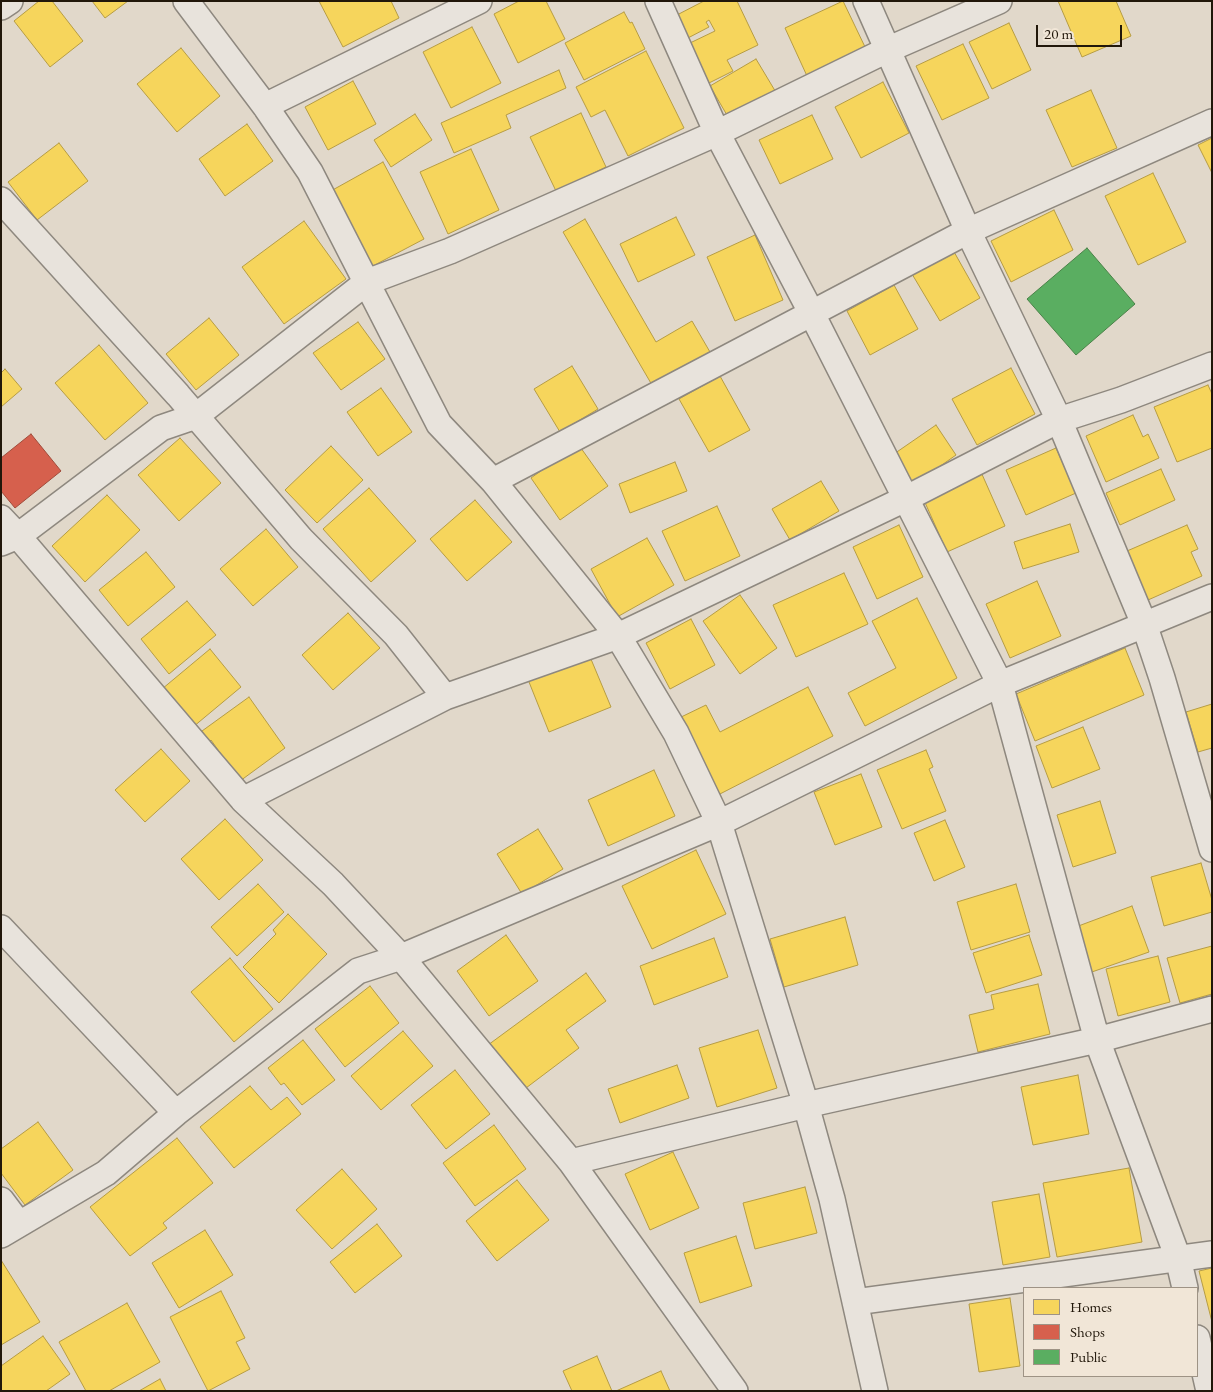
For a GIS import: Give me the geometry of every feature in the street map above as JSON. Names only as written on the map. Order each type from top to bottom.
[{"type":"street","points":[[1,7],[10,1]]},
{"type":"street","points":[[186,1],[265,106],[310,172],[439,424],[493,481],[618,636],[676,733],[719,823],[806,1105],[832,1199],[875,1391]]},
{"type":"street","points":[[265,106],[479,1]]},
{"type":"street","points":[[658,1],[716,133],[811,312],[1000,684],[1096,1040],[1178,1258],[1185,1287]]},
{"type":"street","points":[[866,1],[968,231],[1059,420],[1144,624],[1162,678],[1212,848]]},
{"type":"street","points":[[10,539],[161,428],[196,416],[367,282],[450,252],[716,133],[887,50],[999,1]]},
{"type":"street","points":[[493,481],[968,231],[1212,122]]},
{"type":"street","points":[[1,200],[196,416],[301,539],[396,635],[445,697]]},
{"type":"street","points":[[243,800],[445,697],[618,636],[905,499],[1059,420],[1121,400],[1212,365]]},
{"type":"street","points":[[1,518],[10,539],[243,800],[333,884],[401,957],[571,1162],[735,1391]]},
{"type":"street","points":[[1,1200],[10,1229],[106,1173],[176,1113],[358,971],[401,957],[719,823],[1000,684],[1212,597]]},
{"type":"street","points":[[1,928],[176,1113]]},
{"type":"street","points":[[571,1162],[806,1105],[1096,1040],[1212,1009]]},
{"type":"street","points":[[854,1302],[1212,1254]]},
{"type":"street","points":[[1198,1342],[1209,1391]]},
{"type":"building: Homes","points":[[39,1],[52,1],[83,41],[50,67],[14,21]]},
{"type":"building: Homes","points":[[92,1],[128,1],[105,18]]},
{"type":"building: Homes","points":[[319,1],[391,1],[399,18],[343,47]]},
{"type":"building: Homes","points":[[519,1],[546,1],[565,39],[518,63],[494,14]]},
{"type":"building: Homes","points":[[704,1],[737,1],[758,45],[727,60],[733,71],[709,83],[690,43],[715,31],[709,20],[706,22],[709,27],[686,39],[675,16]]},
{"type":"building: Homes","points":[[843,1],[866,49],[807,76],[785,28]]},
{"type":"building: Homes","points":[[1058,1],[1116,1],[1131,36],[1082,57]]},
{"type":"building: Homes","points":[[624,12],[630,23],[632,22],[645,49],[584,80],[565,43]]},
{"type":"building: Homes","points":[[1009,23],[1031,70],[992,89],[969,42]]},
{"type":"building: Homes","points":[[472,27],[501,83],[451,108],[423,52]]},
{"type":"building: Homes","points":[[963,44],[989,98],[942,120],[916,66]]},
{"type":"building: Homes","points":[[181,48],[220,96],[177,132],[137,84]]},
{"type":"building: Homes","points":[[646,51],[684,128],[628,156],[605,110],[591,117],[576,87]]},
{"type":"building: Homes","points":[[756,59],[777,94],[731,122],[710,86]]},
{"type":"building: Homes","points":[[559,70],[566,88],[506,115],[511,128],[454,153],[441,123]]},
{"type":"building: Homes","points":[[353,81],[376,124],[328,150],[305,107]]},
{"type":"building: Homes","points":[[883,82],[909,133],[861,158],[835,107]]},
{"type":"building: Homes","points":[[1091,90],[1117,148],[1072,167],[1046,110]]},
{"type":"building: Homes","points":[[581,113],[606,167],[556,191],[530,137]]},
{"type":"building: Homes","points":[[415,114],[432,140],[391,167],[374,140]]},
{"type":"building: Homes","points":[[812,115],[833,159],[780,184],[759,140]]},
{"type":"building: Homes","points":[[247,124],[273,161],[225,196],[199,159]]},
{"type":"building: Homes","points":[[1212,138],[1212,173],[1198,145]]},
{"type":"building: Homes","points":[[59,143],[88,181],[37,220],[8,182]]},
{"type":"building: Homes","points":[[471,149],[499,210],[448,234],[420,172]]},
{"type":"building: Homes","points":[[383,162],[424,239],[369,268],[329,192]]},
{"type":"building: Homes","points":[[1153,173],[1186,242],[1138,265],[1105,196]]},
{"type":"building: Homes","points":[[1054,210],[1073,250],[1011,282],[991,241]]},
{"type":"building: Homes","points":[[676,217],[695,255],[638,282],[620,244]]},
{"type":"building: Homes","points":[[585,219],[656,342],[692,321],[710,352],[652,385],[563,232]]},
{"type":"building: Homes","points":[[304,221],[346,279],[284,324],[242,267]]},
{"type":"building: Homes","points":[[755,235],[783,300],[735,321],[707,257]]},
{"type":"building: Homes","points":[[953,250],[980,298],[940,321],[912,274]]},
{"type":"building: Homes","points":[[894,285],[918,329],[870,355],[847,311]]},
{"type":"building: Homes","points":[[209,318],[239,355],[196,390],[166,354]]},
{"type":"building: Homes","points":[[358,322],[385,359],[341,390],[313,353]]},
{"type":"building: Homes","points":[[99,345],[148,403],[105,440],[55,383]]},
{"type":"building: Homes","points":[[572,366],[598,409],[560,432],[534,389]]},
{"type":"building: Homes","points":[[1011,368],[1035,414],[977,445],[952,399]]},
{"type":"building: Homes","points":[[5,369],[22,389],[1,407],[1,373]]},
{"type":"building: Homes","points":[[720,376],[750,430],[709,452],[679,399]]},
{"type":"building: Homes","points":[[1208,385],[1212,394],[1212,448],[1177,462],[1154,407]]},
{"type":"building: Homes","points":[[381,388],[412,432],[378,456],[347,412]]},
{"type":"building: Homes","points":[[1133,415],[1143,437],[1148,434],[1159,458],[1106,482],[1086,436]]},
{"type":"building: Homes","points":[[936,425],[956,455],[912,486],[891,456]]},
{"type":"building: Homes","points":[[180,438],[221,483],[179,521],[138,475]]},
{"type":"building: Homes","points":[[578,444],[608,486],[560,520],[531,478]]},
{"type":"building: Homes","points":[[331,446],[363,480],[317,523],[285,490]]},
{"type":"building: Homes","points":[[1056,448],[1076,493],[1026,515],[1006,470]]},
{"type":"building: Homes","points":[[675,462],[687,491],[630,513],[619,484]]},
{"type":"building: Homes","points":[[1161,469],[1175,500],[1120,525],[1106,493]]},
{"type":"building: Homes","points":[[981,472],[1005,526],[947,552],[923,498]]},
{"type":"building: Homes","points":[[821,481],[839,511],[790,540],[772,509]]},
{"type":"building: Homes","points":[[369,488],[416,541],[371,582],[323,529]]},
{"type":"building: Homes","points":[[107,495],[140,530],[85,582],[52,546]]},
{"type":"building: Homes","points":[[475,500],[512,542],[467,581],[430,539]]},
{"type":"building: Homes","points":[[717,506],[740,556],[685,581],[662,531]]},
{"type":"building: Homes","points":[[1070,524],[1079,552],[1023,569],[1014,542]]},
{"type":"building: Homes","points":[[899,525],[923,577],[877,599],[853,547]]},
{"type":"building: Homes","points":[[1187,525],[1198,549],[1191,552],[1202,576],[1148,600],[1127,551]]},
{"type":"building: Homes","points":[[266,529],[298,567],[253,606],[220,569]]},
{"type":"building: Homes","points":[[647,538],[674,585],[617,617],[591,569]]},
{"type":"building: Homes","points":[[146,552],[175,587],[128,626],[99,590]]},
{"type":"building: Homes","points":[[844,573],[868,624],[796,657],[773,605]]},
{"type":"building: Homes","points":[[1037,581],[1061,636],[1010,658],[986,604]]},
{"type":"building: Homes","points":[[740,595],[777,648],[740,674],[703,621]]},
{"type":"building: Homes","points":[[917,598],[957,678],[865,726],[848,693],[896,668],[872,621]]},
{"type":"building: Homes","points":[[187,601],[216,635],[169,674],[141,639]]},
{"type":"building: Homes","points":[[348,613],[380,648],[333,690],[302,655]]},
{"type":"building: Homes","points":[[691,619],[715,665],[670,689],[646,643]]},
{"type":"building: Homes","points":[[1125,648],[1144,695],[1035,741],[1016,694]]},
{"type":"building: Homes","points":[[210,649],[241,687],[193,727],[162,689]]},
{"type":"building: Homes","points":[[588,652],[611,707],[549,732],[527,677]]},
{"type":"building: Homes","points":[[808,687],[833,736],[716,796],[677,719],[706,705],[720,732]]},
{"type":"building: Homes","points":[[249,697],[285,748],[240,781],[211,740],[209,742],[202,731]]},
{"type":"building: Homes","points":[[1212,704],[1212,748],[1198,752],[1186,712]]},
{"type":"building: Homes","points":[[1083,727],[1100,769],[1052,788],[1036,746]]},
{"type":"building: Homes","points":[[161,749],[190,781],[145,822],[115,790]]},
{"type":"building: Homes","points":[[926,750],[933,767],[929,769],[946,811],[902,829],[877,770]]},
{"type":"building: Homes","points":[[654,770],[675,816],[608,846],[588,800]]},
{"type":"building: Homes","points":[[861,774],[882,827],[835,845],[814,792]]},
{"type":"building: Homes","points":[[1100,801],[1116,853],[1073,867],[1057,815]]},
{"type":"building: Homes","points":[[225,819],[263,860],[219,900],[181,859]]},
{"type":"building: Homes","points":[[945,820],[965,867],[934,881],[914,833]]},
{"type":"building: Homes","points":[[538,829],[563,869],[522,894],[497,854]]},
{"type":"building: Homes","points":[[696,850],[726,914],[652,949],[622,886]]},
{"type":"building: Homes","points":[[1201,863],[1212,900],[1212,912],[1164,926],[1151,877]]},
{"type":"building: Homes","points":[[258,884],[284,912],[237,956],[211,927]]},
{"type":"building: Homes","points":[[1016,884],[1030,932],[971,950],[957,902]]},
{"type":"building: Homes","points":[[1132,906],[1149,952],[1089,973],[1073,928]]},
{"type":"building: Homes","points":[[288,914],[327,954],[279,1003],[243,967],[276,934],[273,930]]},
{"type":"building: Homes","points":[[845,917],[858,965],[784,987],[770,939]]},
{"type":"building: Homes","points":[[506,935],[538,981],[489,1016],[457,971]]},
{"type":"building: Homes","points":[[1029,935],[1042,975],[986,993],[973,953]]},
{"type":"building: Homes","points":[[714,938],[728,977],[654,1005],[640,966]]},
{"type":"building: Homes","points":[[1212,946],[1212,994],[1180,1003],[1167,958]]},
{"type":"building: Homes","points":[[1158,956],[1170,1002],[1118,1016],[1106,969]]},
{"type":"building: Homes","points":[[230,958],[273,1009],[234,1042],[191,992]]},
{"type":"building: Homes","points":[[586,973],[606,1001],[566,1030],[579,1048],[522,1091],[488,1045]]},
{"type":"building: Homes","points":[[1038,984],[1050,1034],[978,1052],[969,1015],[994,1009],[991,995]]},
{"type":"building: Homes","points":[[370,986],[399,1023],[345,1067],[315,1029]]},
{"type":"building: Homes","points":[[758,1030],[777,1088],[717,1107],[699,1048]]},
{"type":"building: Homes","points":[[403,1031],[433,1066],[381,1110],[351,1076]]},
{"type":"building: Homes","points":[[303,1040],[335,1080],[302,1105],[284,1083],[281,1085],[268,1068]]},
{"type":"building: Homes","points":[[677,1065],[689,1098],[620,1123],[608,1089]]},
{"type":"building: Homes","points":[[455,1070],[490,1114],[446,1149],[411,1105]]},
{"type":"building: Homes","points":[[1078,1075],[1089,1134],[1033,1145],[1021,1087]]},
{"type":"building: Homes","points":[[250,1086],[271,1110],[287,1097],[301,1114],[234,1168],[200,1127]]},
{"type":"building: Homes","points":[[38,1122],[73,1170],[25,1205],[1,1173],[1,1149]]},
{"type":"building: Homes","points":[[494,1125],[526,1169],[475,1206],[443,1163]]},
{"type":"building: Homes","points":[[177,1138],[213,1183],[163,1223],[167,1228],[130,1256],[90,1207]]},
{"type":"building: Homes","points":[[673,1152],[699,1208],[650,1230],[625,1174]]},
{"type":"building: Homes","points":[[1129,1168],[1142,1242],[1057,1257],[1043,1183]]},
{"type":"building: Homes","points":[[342,1169],[377,1209],[332,1249],[296,1210]]},
{"type":"building: Homes","points":[[517,1180],[549,1220],[497,1261],[466,1221]]},
{"type":"building: Homes","points":[[805,1187],[817,1233],[755,1249],[743,1203]]},
{"type":"building: Homes","points":[[1039,1194],[1050,1257],[1003,1265],[992,1202]]},
{"type":"building: Homes","points":[[377,1224],[402,1256],[355,1293],[330,1262]]},
{"type":"building: Homes","points":[[205,1230],[233,1275],[179,1308],[152,1263]]},
{"type":"building: Homes","points":[[736,1236],[752,1286],[700,1303],[684,1253]]},
{"type":"building: Homes","points":[[1,1260],[40,1322],[1,1345]]},
{"type":"building: Homes","points":[[1212,1268],[1212,1322],[1199,1271]]},
{"type":"building: Homes","points":[[221,1291],[245,1338],[236,1342],[250,1369],[208,1391],[170,1317]]},
{"type":"building: Homes","points":[[1010,1298],[1020,1366],[979,1372],[969,1304]]},
{"type":"building: Homes","points":[[127,1303],[160,1362],[109,1391],[86,1391],[59,1342]]},
{"type":"building: Homes","points":[[43,1336],[70,1374],[46,1391],[1,1391],[1,1366]]},
{"type":"building: Homes","points":[[597,1356],[612,1391],[572,1391],[563,1371]]},
{"type":"building: Homes","points":[[661,1371],[670,1391],[616,1391]]},
{"type":"building: Homes","points":[[160,1379],[166,1391],[139,1391]]},
{"type":"building: Shops","points":[[31,434],[61,471],[15,508],[1,491],[1,458]]},
{"type":"building: Public","points":[[1087,248],[1135,304],[1076,355],[1027,299]]}]
